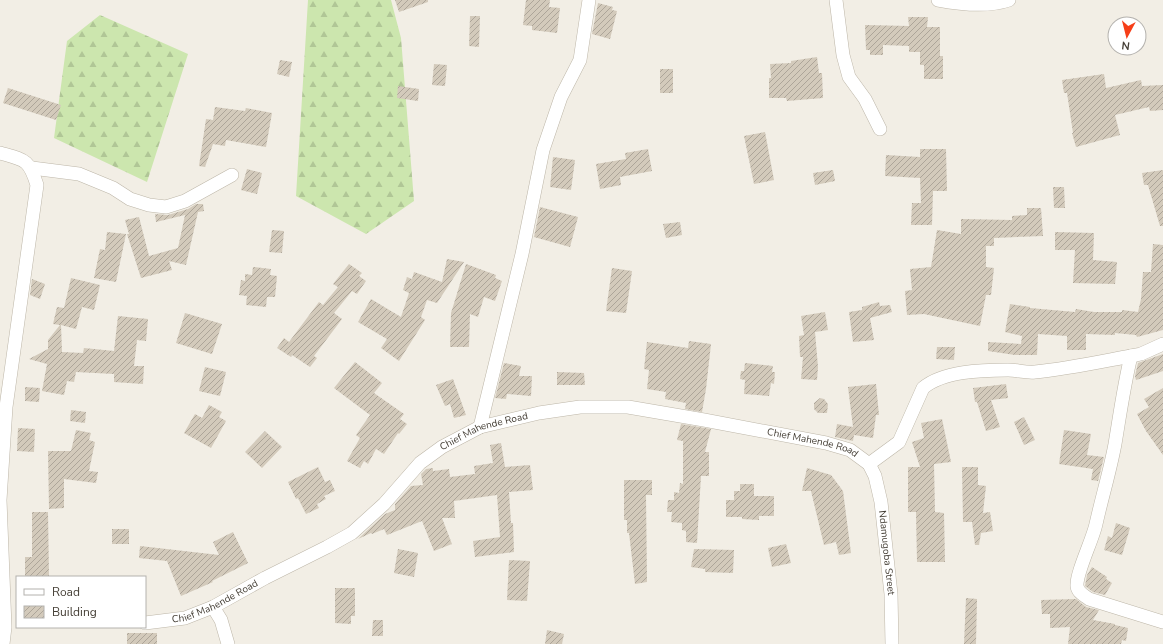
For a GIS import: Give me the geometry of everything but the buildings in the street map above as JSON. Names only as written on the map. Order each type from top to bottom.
[{"type":"street","points":[[480,427],[522,254],[543,150],[561,97],[580,60],[589,0]]},
{"type":"street","points":[[836,0],[844,55],[849,77],[865,99],[880,129]]},
{"type":"street","points":[[938,0],[967,4],[1010,0]]},
{"type":"street","points":[[0,153],[21,159],[32,168],[79,174],[113,188],[130,199],[149,205],[166,207],[185,202],[232,175]]},
{"type":"street","points":[[3,644],[7,626],[0,500],[6,407],[37,185],[32,168]]},
{"type":"street","points":[[869,464],[899,442],[923,388],[931,382],[945,376],[967,372],[1008,370],[1034,372],[1141,354],[1163,344]]},
{"type":"street","points":[[1131,356],[1110,468],[1097,513],[1096,524],[1080,571],[1077,585],[1080,592],[1089,599],[1163,622]]},
{"type":"street","name":"Chief Mahende Road","points":[[146,623],[185,618],[213,607],[265,578],[327,548],[352,533],[384,504],[420,463],[442,447],[480,427],[538,413],[580,407],[628,408],[704,420],[826,443],[850,450],[869,464]]},
{"type":"street","name":"Ndamugoba Street","points":[[869,464],[875,476],[881,502],[891,594],[892,644]]},
{"type":"street","points":[[213,607],[221,620],[228,644]]},
{"type":"green space","points":[[308,0],[391,0],[401,38],[414,201],[366,234],[296,196]]},
{"type":"green space","points":[[100,15],[188,54],[147,182],[54,138],[67,41]]}]
